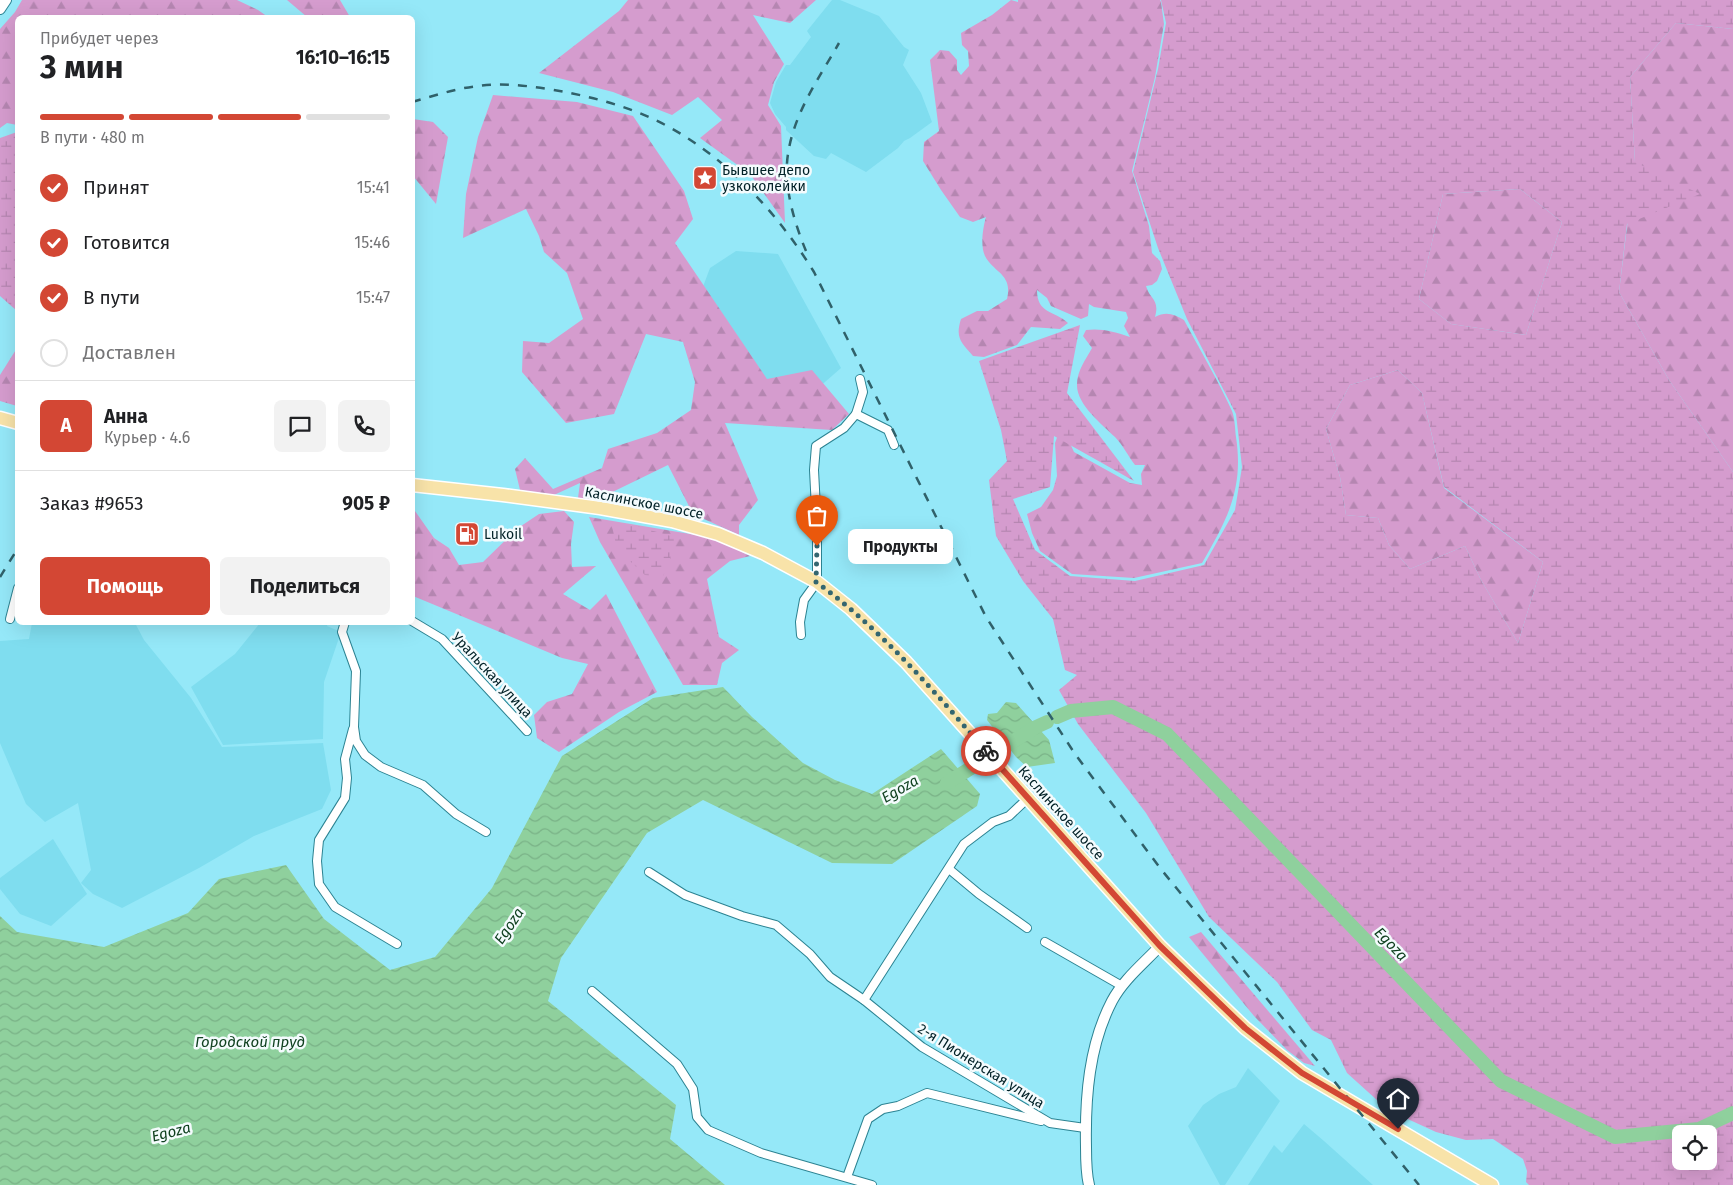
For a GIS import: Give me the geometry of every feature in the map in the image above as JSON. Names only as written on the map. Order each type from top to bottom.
[{"type":"main road","points":[[0,418],[15,422]]},
{"type":"main road","name":"Каслинское шоссе","points":[[415,485],[503,494],[672,521],[718,534],[764,553],[816,582],[851,609],[906,662],[1160,946],[1245,1028],[1302,1073],[1492,1185]]},
{"type":"street","points":[[0,9],[6,0]]},
{"type":"street","points":[[802,635],[800,622],[804,600],[816,582],[817,528],[814,470],[816,446],[844,428],[856,414],[863,392],[860,379]]},
{"type":"street","points":[[856,414],[888,430],[894,445]]},
{"type":"street","points":[[10,618],[15,599]]},
{"type":"street","name":"Уральская улица","points":[[415,623],[442,639],[527,731]]},
{"type":"street","points":[[344,625],[342,632],[356,671],[354,727],[356,741],[365,755],[381,767],[423,785],[456,814],[486,832]]},
{"type":"street","points":[[354,727],[345,759],[347,778],[345,798],[319,840],[317,861],[319,884],[335,907],[397,944]]},
{"type":"street","points":[[864,1000],[964,844],[993,822],[1009,816],[1028,799]]},
{"type":"street","points":[[949,869],[979,894],[1027,928]]},
{"type":"street","name":"2-я Пионерская улица","points":[[650,872],[685,895],[776,926],[810,954],[830,977],[864,1000],[922,1047],[1050,1123]]},
{"type":"street","points":[[1045,942],[1122,986]]},
{"type":"street","points":[[1089,1185],[1085,1128],[1089,1077],[1096,1041],[1113,1000],[1122,986],[1160,946]]},
{"type":"street","points":[[592,992],[677,1064],[693,1089],[697,1117],[708,1130],[761,1153],[872,1185]]},
{"type":"street","name":"2-я Пионерская улица","points":[[847,1177],[868,1119],[883,1109],[898,1106],[927,1093],[1050,1123],[1085,1128]]},
{"type":"shaded area","points":[[832,0],[840,0],[879,16],[904,47],[909,50],[903,65],[921,93],[932,122],[904,141],[898,148],[866,172],[831,153],[826,159],[814,156],[786,130],[786,127],[775,114],[770,103],[776,82],[786,65],[790,65],[811,37],[807,31]]},
{"type":"shaded area","points":[[736,251],[778,254],[841,368],[817,389],[762,387],[698,300],[710,268]]},
{"type":"shaded area","points":[[32,625],[136,625],[144,640],[191,698],[222,747],[323,743],[331,790],[322,809],[254,836],[199,868],[122,908],[93,894],[81,883],[91,870],[78,803],[45,822],[26,804],[0,743],[0,641],[29,639]]},
{"type":"shaded area","points":[[258,625],[327,625],[341,632],[324,682],[323,739],[223,745],[191,687],[235,654]]},
{"type":"shaded area","points":[[53,839],[87,894],[51,926],[20,914],[0,889],[0,878]]},
{"type":"shaded area","points":[[1248,1068],[1280,1101],[1225,1185],[1220,1185],[1188,1126],[1203,1105],[1219,1094],[1236,1087]]},
{"type":"shaded area","points":[[1304,1124],[1373,1185],[1248,1185],[1274,1145],[1282,1153]]},
{"type":"green space","points":[[22,0],[237,0],[265,15],[15,15],[15,125],[7,123],[0,128],[0,29],[15,12]]},
{"type":"green space","points":[[287,0],[340,0],[349,15],[305,15]]},
{"type":"green space","points":[[628,0],[816,0],[790,23],[753,15],[784,64],[774,82],[768,105],[781,126],[785,223],[750,174],[700,138],[722,120],[698,97],[672,115],[613,92],[539,73],[619,11]]},
{"type":"green space","points":[[1011,0],[1018,2],[1018,0],[1160,0],[1161,2],[1164,24],[1155,77],[1132,171],[1149,226],[1152,253],[1160,261],[1162,269],[1157,281],[1152,285],[1146,286],[1155,303],[1155,317],[1170,314],[1184,320],[1209,365],[1232,411],[1238,456],[1238,473],[1226,518],[1202,563],[1134,578],[1072,574],[1040,551],[1032,533],[1027,514],[1041,507],[1053,490],[1057,476],[1055,443],[1059,432],[1069,441],[1074,452],[1130,483],[1142,485],[1141,474],[1145,465],[1135,465],[1118,440],[1085,406],[1077,384],[1080,370],[1092,348],[1083,336],[1086,330],[1103,330],[1130,337],[1124,326],[1128,318],[1126,312],[1094,307],[1089,304],[1088,316],[1081,319],[1051,306],[1047,298],[1037,290],[1038,298],[1043,308],[1068,323],[1060,329],[1031,327],[1017,345],[984,357],[973,356],[960,339],[959,325],[961,319],[977,311],[988,311],[1007,299],[1008,291],[1002,274],[989,262],[983,252],[982,236],[986,217],[973,222],[960,217],[923,161],[924,142],[939,131],[930,60],[940,50],[949,51],[957,60],[957,70],[961,75],[969,66],[968,51],[962,45],[961,33],[992,15]]},
{"type":"green space","points":[[1161,0],[1733,0],[1733,29],[1676,23],[1630,77],[1635,162],[1700,194],[1627,224],[1619,292],[1669,380],[1733,472],[1733,1185],[1529,1185],[1526,1182],[1527,1171],[1523,1159],[1493,1139],[1466,1140],[1436,1132],[1388,1110],[1347,1073],[1331,1040],[1312,1030],[1277,982],[1209,917],[1146,813],[1078,724],[1059,690],[1077,675],[1065,670],[1053,619],[1023,581],[996,536],[989,480],[1007,461],[1001,430],[979,361],[1080,325],[1067,393],[1134,481],[1054,436],[1050,487],[1013,499],[1035,550],[1070,576],[1135,581],[1204,565],[1235,510],[1242,467],[1236,414],[1187,319],[1158,248],[1133,172],[1158,69],[1166,23]],"holes":[[[1520,189],[1562,222],[1526,335],[1451,324],[1419,299],[1443,194]],[[1398,370],[1422,393],[1444,487],[1543,562],[1518,643],[1481,580],[1465,546],[1410,569],[1389,545],[1378,518],[1346,515],[1340,477],[1326,429],[1350,385]]]},
{"type":"green space","points":[[1676,23],[1733,29],[1733,472],[1669,380],[1619,292],[1635,162],[1630,77]]},
{"type":"green space","points":[[493,95],[577,102],[633,116],[684,191],[693,219],[675,243],[767,379],[812,370],[849,414],[832,430],[725,423],[758,500],[739,525],[739,535],[693,514],[668,465],[594,501],[578,498],[580,483],[554,495],[520,490],[515,469],[525,458],[553,489],[602,468],[608,449],[657,433],[691,410],[695,382],[683,342],[646,334],[614,414],[566,423],[522,372],[523,341],[549,343],[583,319],[567,273],[544,252],[539,236],[526,209],[463,238],[466,194],[478,137]]},
{"type":"green space","points":[[415,119],[433,122],[448,137],[436,204],[415,178]]},
{"type":"green space","points":[[15,133],[15,309],[0,296],[0,138]]},
{"type":"green space","points":[[1520,189],[1562,222],[1526,335],[1451,324],[1419,299],[1443,194]]},
{"type":"green space","points":[[15,351],[15,405],[0,401],[0,375]]},
{"type":"green space","points":[[1398,370],[1422,393],[1444,488],[1543,562],[1518,643],[1481,580],[1465,546],[1410,569],[1389,545],[1378,518],[1346,515],[1340,477],[1326,429],[1350,385]]},
{"type":"green space","points":[[415,511],[434,538],[449,548],[459,565],[483,562],[518,528],[539,514],[564,511],[574,522],[571,544],[572,567],[596,566],[563,594],[590,610],[606,594],[657,692],[619,712],[559,752],[537,738],[534,715],[547,702],[572,694],[588,664],[562,658],[415,597]]},
{"type":"green space","points":[[589,517],[714,538],[750,556],[730,561],[707,579],[719,637],[739,650],[722,663],[717,685],[683,685],[600,542]]},
{"type":"green space","points":[[612,526],[636,526],[678,538],[663,577],[645,575],[617,549]]},
{"type":"green space","points":[[1201,932],[1315,1066],[1304,1063],[1287,1050],[1254,1016],[1189,937]]},
{"type":"water","name":"Городской пруд","points":[[723,687],[752,717],[803,763],[835,780],[872,794],[941,749],[980,794],[977,806],[892,864],[832,863],[703,800],[647,833],[561,958],[548,1001],[676,1105],[670,1139],[725,1185],[0,1185],[0,916],[17,932],[104,947],[188,913],[219,879],[286,865],[324,919],[390,970],[435,957],[492,888],[562,756],[653,698]]},
{"type":"water","points":[[1006,702],[1016,703],[1049,740],[1055,763],[1027,767],[1016,757],[987,720],[988,714],[997,713]]},
{"type":"waterway","name":"Egoza","points":[[1057,717],[1071,711],[1113,707],[1167,734],[1501,1081],[1615,1137],[1699,1129],[1733,1113]]},
{"type":"waterway","name":"Egoza","points":[[1004,747],[1047,722]]},
{"type":"waterway","name":"Egoza","points":[[947,783],[974,766]]},
{"type":"railway","points":[[806,251],[797,228],[788,191],[788,154],[791,139],[802,110],[839,43]]},
{"type":"railway","points":[[415,101],[445,92],[500,85],[544,88],[618,105],[657,121],[691,140],[732,172],[768,209],[800,250],[814,272],[986,617],[1075,754],[1160,868],[1419,1185]]},
{"type":"railway","points":[[0,577],[15,553]]},
{"type":"way so far","points":[[817,546],[816,582],[846,605],[881,637],[986,751]]},
{"type":"place","name":"Бывшее депо узкоколейки","points":[[705,178]]},
{"type":"place","name":"Lukoil","points":[[467,534]]},
{"type":"place","name":"Продукты","points":[[817,546]]},
{"type":"route","points":[[986,751],[1160,946],[1245,1028],[1302,1073],[1398,1129]]}]
